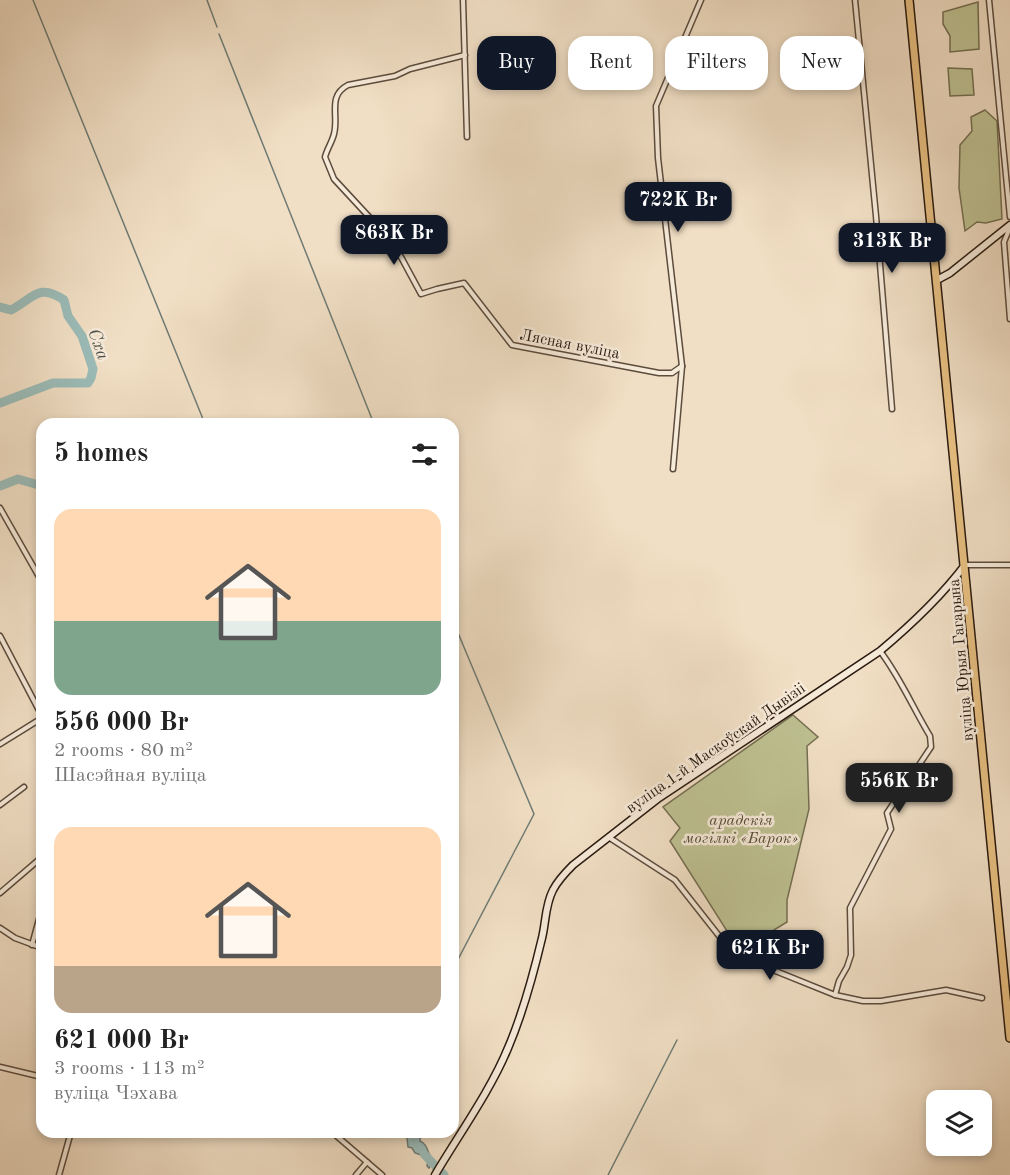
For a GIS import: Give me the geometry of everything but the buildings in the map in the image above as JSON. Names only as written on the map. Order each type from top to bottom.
[{"type":"main road","name":"вуліца Юрыя Гагарына","points":[[909,0],[1010,1038]]},
{"type":"street","points":[[463,0],[467,137]]},
{"type":"street","points":[[673,469],[682,366],[658,158],[656,106],[701,0]]},
{"type":"street","points":[[855,0],[892,409]]},
{"type":"street","points":[[989,0],[1010,217]]},
{"type":"street","name":"Лясная вуліца","points":[[465,56],[410,69],[395,76],[341,88],[334,99],[334,131],[325,157],[334,179],[372,220],[401,257],[421,294],[464,283],[512,345],[659,373],[672,373],[682,366]]},
{"type":"street","points":[[937,280],[950,273],[1010,226]]},
{"type":"street","points":[[1010,226],[1004,242],[1010,319]]},
{"type":"street","points":[[0,508],[36,571]]},
{"type":"street","points":[[965,565],[1010,565]]},
{"type":"street","name":"вуліца 1-й Маскоўскай Дывізіі","points":[[459,1134],[508,1050],[528,993],[543,935],[548,904],[553,890],[573,865],[659,798],[880,651],[914,623],[945,591],[965,565]]},
{"type":"street","points":[[0,636],[36,705]]},
{"type":"street","points":[[835,995],[851,955],[850,908],[891,829],[887,813],[931,747],[930,736],[908,700],[892,667],[880,651]]},
{"type":"street","points":[[0,744],[36,721]]},
{"type":"street","points":[[0,805],[24,787]]},
{"type":"street","points":[[610,838],[675,880],[728,946],[746,959],[835,995],[863,1001],[881,1001],[946,990],[982,998]]},
{"type":"street","points":[[0,893],[36,862]]},
{"type":"street","points":[[0,928],[15,938],[36,946]]},
{"type":"street","points":[[32,945],[36,930]]},
{"type":"street","points":[[0,1067],[36,1076]]},
{"type":"street","points":[[59,1175],[69,1138]]},
{"type":"street","points":[[339,1138],[382,1175]]},
{"type":"street","name":"вуліца 1-й Маскоўскай Дывізіі","points":[[435,1175],[456,1138]]},
{"type":"street","points":[[356,1175],[367,1162]]},
{"type":"green space","points":[[978,2],[979,49],[950,52],[950,36],[943,24],[943,12]]},
{"type":"green space","points":[[948,68],[972,69],[974,95],[950,96]]},
{"type":"green space","points":[[985,110],[997,121],[1002,219],[986,223],[977,222],[965,231],[959,188],[960,145],[972,131],[971,117]]},
{"type":"green space","name":"арадскія могілкі «Барок»","points":[[793,715],[818,737],[807,746],[809,809],[787,900],[787,922],[748,946],[732,939],[670,841],[680,828],[663,807]]},
{"type":"water","points":[[407,1138],[420,1138],[433,1161],[429,1168],[428,1161],[408,1147]]},
{"type":"waterway","points":[[33,0],[203,418]]},
{"type":"waterway","points":[[207,0],[217,27]]},
{"type":"waterway","points":[[219,34],[372,418]]},
{"type":"waterway","name":"Сха","points":[[0,307],[11,310],[42,292],[48,292],[64,300],[68,316],[82,336],[93,369],[88,383],[53,383],[0,403]]},
{"type":"waterway","name":"Сха","points":[[0,486],[18,479],[36,484]]},
{"type":"waterway","points":[[459,635],[534,814],[459,958]]},
{"type":"waterway","points":[[608,1175],[677,1040]]},
{"type":"waterway","name":"Сха","points":[[424,1154],[444,1175]]}]
